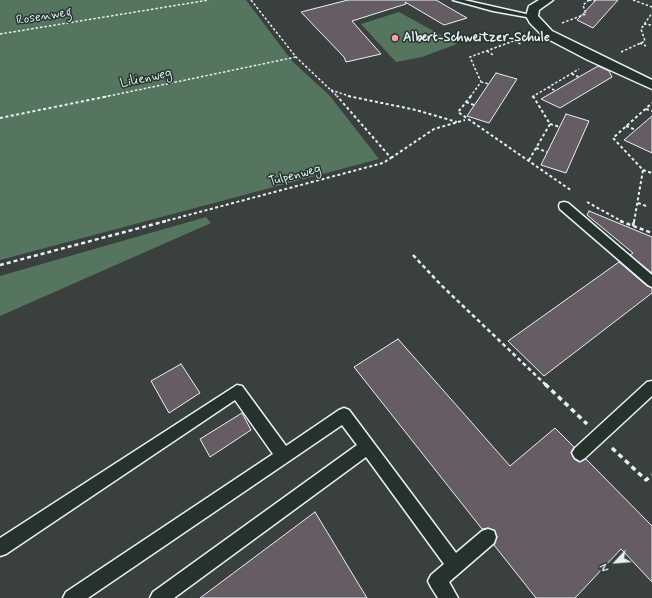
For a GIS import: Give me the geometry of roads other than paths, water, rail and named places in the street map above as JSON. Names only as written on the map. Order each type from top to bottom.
[{"type":"street","points":[[547,0],[533,8],[532,16],[548,34],[652,85]]},
{"type":"lane","points":[[456,0],[532,16]]},
{"type":"lane","points":[[564,206],[652,282]]},
{"type":"lane","points":[[580,453],[652,387]]},
{"type":"lane","points":[[0,548],[237,391],[284,456]]},
{"type":"lane","points":[[72,598],[344,415],[455,565]]},
{"type":"lane","points":[[159,598],[367,447]]},
{"type":"lane","points":[[449,598],[437,581],[488,537]]},
{"type":"place","name":"Albert-Schweitzer-Schule","points":[[395,38]]}]
